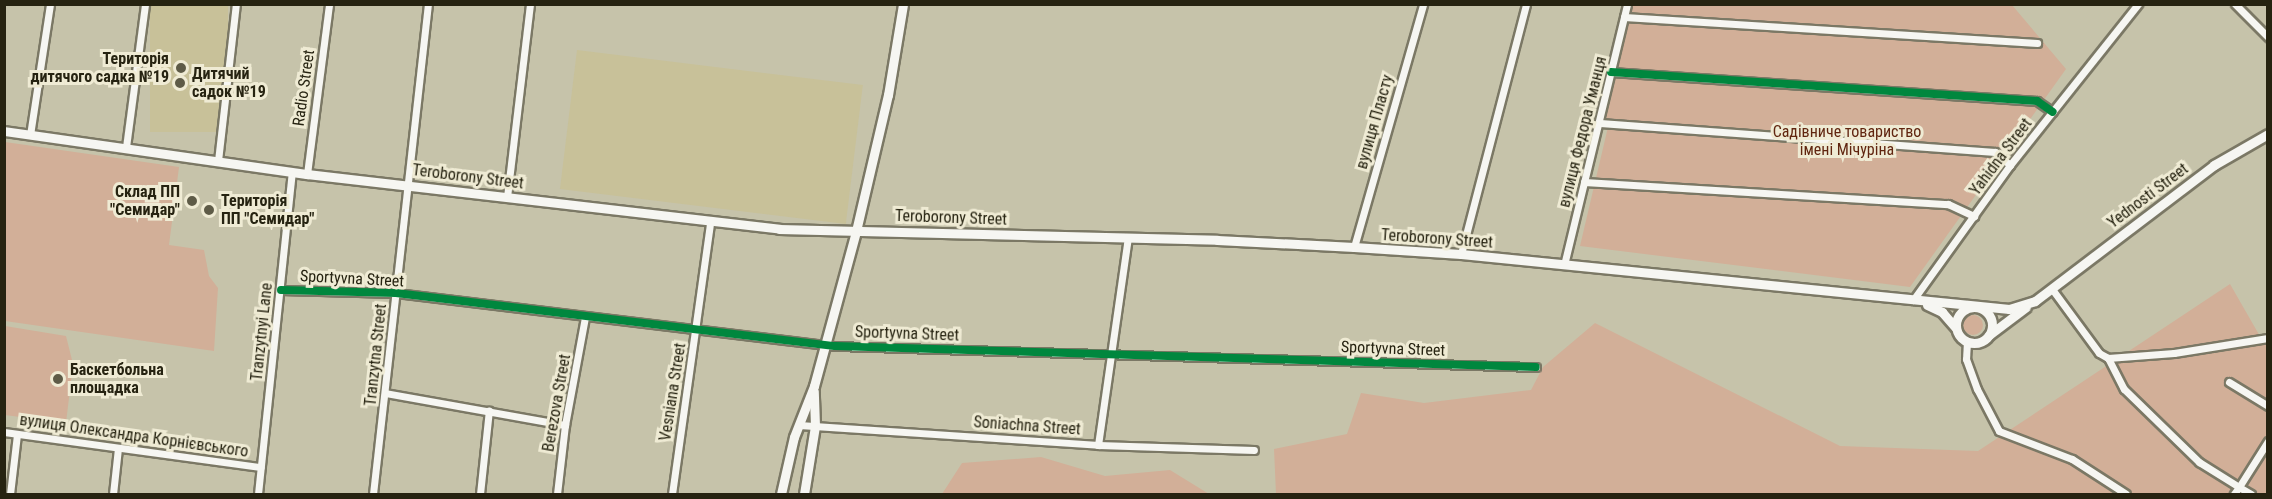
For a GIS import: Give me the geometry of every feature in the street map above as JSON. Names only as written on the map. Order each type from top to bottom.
[{"type":"main road","points":[[781,495],[799,425],[814,386],[856,231],[888,95],[903,4]]},
{"type":"main road","name":"Teroborony Street","points":[[4,131],[306,174],[710,222],[790,229],[1354,247],[1461,254],[1900,299]]},
{"type":"main road","name":"Yednosti Street","points":[[1900,299],[2009,309],[2035,301],[2214,165],[2268,134]]},
{"type":"main road","points":[[1913,300],[1942,312],[1967,341],[1976,343],[2035,301]]},
{"type":"main road","points":[[1956,329],[1956,320],[1960,312],[1977,307],[1988,313],[1991,321],[1988,336]]},
{"type":"main road","points":[[804,495],[815,426],[814,386]]},
{"type":"street","points":[[30,135],[50,4]]},
{"type":"street","points":[[126,147],[145,4]]},
{"type":"street","points":[[218,161],[236,4]]},
{"type":"street","name":"Radio Street","points":[[306,174],[329,4]]},
{"type":"street","name":"Tranzytna Street","points":[[373,495],[428,4]]},
{"type":"street","points":[[507,197],[530,4]]},
{"type":"street","name":"вулиця Пласту","points":[[1354,247],[1423,4]]},
{"type":"street","points":[[1461,254],[1526,4]]},
{"type":"street","name":"вулиця Федора Уманця","points":[[1564,265],[1627,4]]},
{"type":"street","name":"Yahidna Street","points":[[1913,300],[2010,165],[2138,4]]},
{"type":"street","points":[[2235,4],[2268,37]]},
{"type":"street","points":[[1624,17],[2037,43]]},
{"type":"street","points":[[1611,72],[2037,101],[2053,112]]},
{"type":"street","points":[[1600,123],[1995,152],[2010,165]]},
{"type":"street","name":"Tranzytnyi Lane","points":[[258,495],[292,172]]},
{"type":"street","points":[[1584,182],[1948,204],[1974,216]]},
{"type":"street","name":"Vesniana Street","points":[[672,495],[710,222]]},
{"type":"street","points":[[1098,445],[1128,238]]},
{"type":"street","points":[[2052,289],[2099,353],[2108,358],[2174,353],[2237,345],[2268,338]]},
{"type":"street","name":"Sportyvna Street","points":[[280,290],[396,293],[824,345],[1536,366]]},
{"type":"street","name":"Berezova Street","points":[[557,495],[565,425],[585,317]]},
{"type":"street","points":[[1967,341],[1966,359],[1999,431],[2072,459],[2126,495]]},
{"type":"street","points":[[2108,358],[2124,389],[2199,462],[2252,495]]},
{"type":"street","points":[[2229,382],[2268,406]]},
{"type":"street","points":[[385,393],[565,425]]},
{"type":"street","points":[[480,495],[489,410]]},
{"type":"street","name":"Soniachna Street","points":[[799,425],[1098,445],[1254,450]]},
{"type":"street","name":"вулиця Олександра Корнієвського","points":[[4,432],[261,467]]},
{"type":"street","points":[[9,495],[17,434]]},
{"type":"street","points":[[2234,495],[2268,441]]},
{"type":"street","points":[[113,495],[118,448]]},
{"type":"shaded area","name":"Територія дитячого садка №19","points":[[150,5],[228,5],[228,132],[150,132]]},
{"type":"shaded area","points":[[577,50],[863,85],[846,224],[560,189]]},
{"type":"green space","name":"Садівниче товариство імені Мічуріна","points":[[1631,5],[2012,5],[2066,69],[1910,287],[1580,246],[1608,127],[1603,118]]},
{"type":"green space","points":[[5,142],[179,167],[169,245],[204,250],[209,276],[218,288],[214,351],[5,321]]},
{"type":"green space","points":[[2230,284],[2265,345],[2267,344],[2267,494],[1276,494],[1274,449],[1347,434],[1361,393],[1424,403],[1531,390],[1543,367],[1595,323],[1840,446],[1978,451]]},
{"type":"green space","points":[[1973,315],[1980,318],[1983,325],[1980,332],[1973,335],[1966,332],[1963,325],[1966,318]]},
{"type":"green space","points":[[5,326],[66,336],[73,364],[66,423],[5,415]]},
{"type":"green space","points":[[1041,457],[1105,476],[1170,470],[1209,494],[942,494],[962,463]]},
{"type":"cycle path","points":[[1611,72],[2037,101],[2053,112]]},
{"type":"cycle path","points":[[281,290],[396,293],[835,346],[1536,367]]},
{"type":"place","name":"Територія дитячого садка №19","points":[[181,68]]},
{"type":"place","name":"Дитячий садок №19","points":[[180,83]]},
{"type":"place","name":"Склад ПП \"Семидар\"","points":[[192,201]]},
{"type":"place","name":"Територія ПП \"Семидар\"","points":[[209,210]]},
{"type":"place","name":"Баскетбольна площадка","points":[[58,379]]}]
